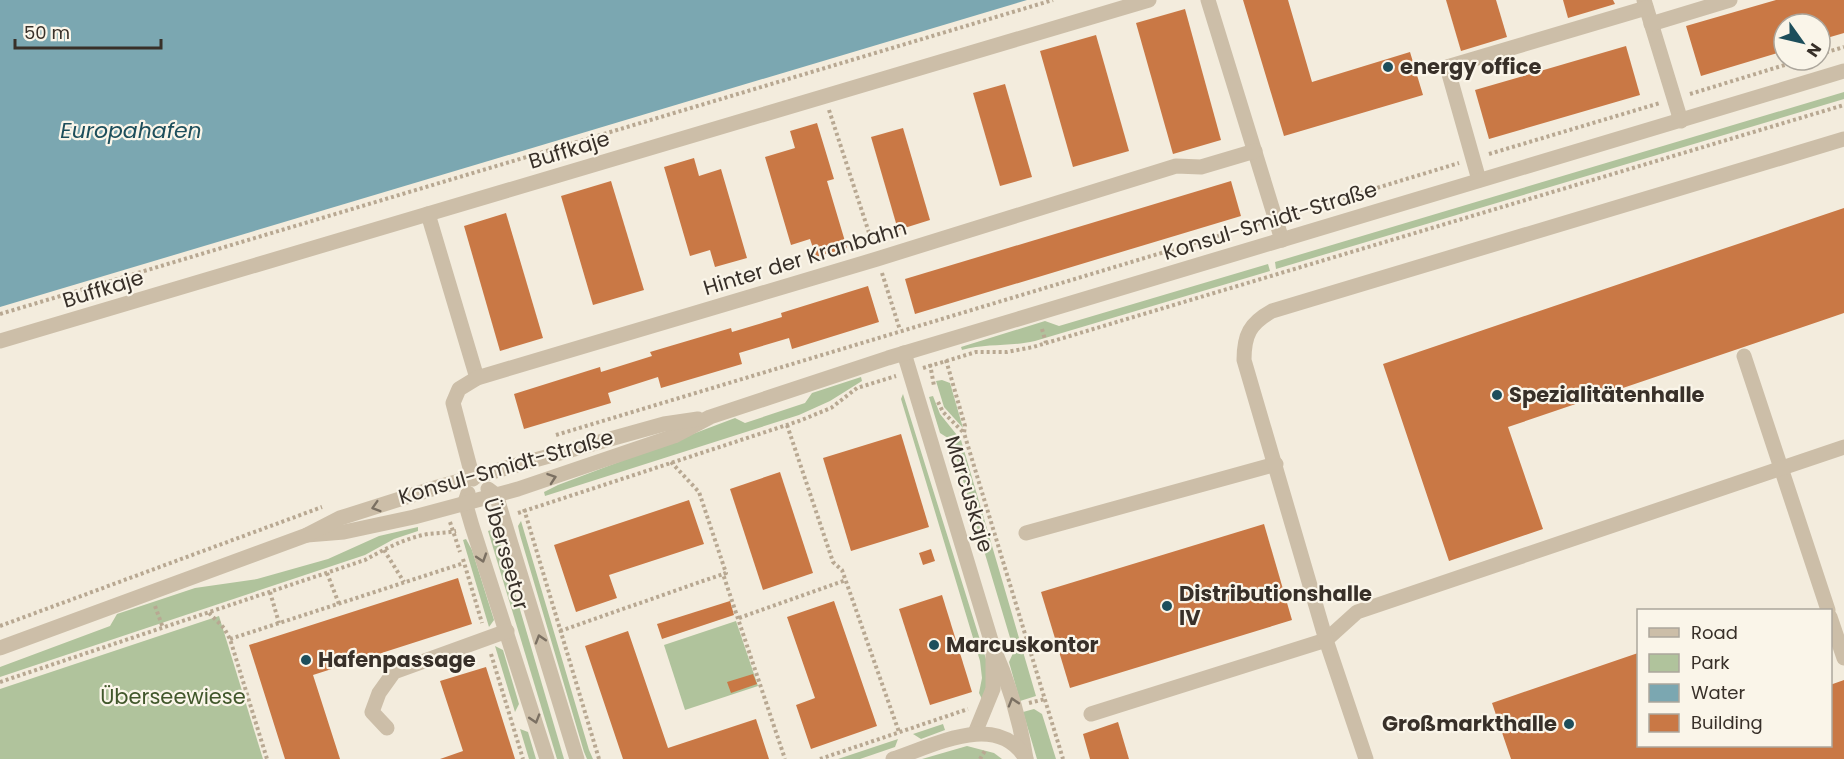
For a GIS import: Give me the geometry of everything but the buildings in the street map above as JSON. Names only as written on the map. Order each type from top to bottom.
[{"type":"street","name":"Buffkaje","points":[[0,341],[1149,0]]},
{"type":"street","points":[[1208,0],[1282,240]]},
{"type":"street","points":[[1651,24],[1730,0]]},
{"type":"street","points":[[1479,180],[1446,67],[1645,3],[1680,121]]},
{"type":"street","name":"Konsul-Smidt-Straße","points":[[307,535],[344,532],[414,517],[496,495],[674,436],[710,417],[904,353],[1844,71]]},
{"type":"street","points":[[1366,759],[1326,639],[1244,360],[1244,342],[1248,330],[1256,320],[1264,315],[1844,140]]},
{"type":"street","name":"Hinter der Kranbahn","points":[[473,479],[453,403],[459,389],[477,378],[877,259],[1176,166],[1201,167],[1255,151]]},
{"type":"street","points":[[428,214],[477,378]]},
{"type":"street","name":"Marcuskaje","points":[[904,353],[993,647],[1015,706],[1026,759]]},
{"type":"street","points":[[1744,356],[1828,609]]},
{"type":"street","name":"Konsul-Smidt-Straße","points":[[0,648],[307,535],[340,518],[664,424],[710,417]]},
{"type":"street","points":[[1091,714],[1326,639],[1357,612],[1844,447]]},
{"type":"street","points":[[1026,533],[1276,465]]},
{"type":"street","name":"Überseetor","points":[[547,759],[465,502],[473,479],[496,495],[577,759]]},
{"type":"street","points":[[1832,623],[1844,658]]},
{"type":"street","points":[[387,728],[372,711],[379,693],[394,672],[507,631]]},
{"type":"street","name":"Marcuskaje","points":[[975,733],[993,689],[993,647]]},
{"type":"street","points":[[893,759],[975,733],[996,734],[1008,740],[1020,749],[1026,759]]},
{"type":"path","name":"Buffkaje","points":[[0,314],[1053,0]]},
{"type":"path","points":[[855,60],[858,69]]},
{"type":"path","points":[[563,431],[1772,69]]},
{"type":"path","points":[[782,80],[785,91]]},
{"type":"path","points":[[825,95],[900,330]]},
{"type":"path","points":[[599,759],[524,511],[787,425],[831,408],[856,388],[976,352],[1007,352],[1046,343],[1844,105]]},
{"type":"path","points":[[423,188],[426,198]]},
{"type":"path","points":[[1042,328],[1046,343]]},
{"type":"path","points":[[946,361],[966,426],[964,433]]},
{"type":"path","points":[[930,366],[936,397],[943,412],[964,433],[1063,759]]},
{"type":"path","points":[[787,425],[833,562],[842,570],[846,580],[898,732]]},
{"type":"path","points":[[560,631],[726,573],[699,492],[671,462]]},
{"type":"path","points":[[0,626],[333,503]]},
{"type":"path","points":[[0,682],[365,560],[384,550],[429,534],[453,531]]},
{"type":"path","points":[[384,550],[404,583]]},
{"type":"path","points":[[230,639],[464,563]]},
{"type":"path","points":[[327,573],[339,604]]},
{"type":"path","points":[[723,574],[785,759]]},
{"type":"path","points":[[739,618],[846,580]]},
{"type":"path","points":[[270,592],[279,623]]},
{"type":"path","points":[[209,613],[224,627],[230,639],[267,759]]},
{"type":"path","points":[[1015,706],[1045,699]]},
{"type":"path","points":[[820,759],[979,705],[987,706]]},
{"type":"green space","points":[[1844,92],[1844,99],[1276,269],[1275,262]]},
{"type":"green space","points":[[1268,264],[1270,271],[1035,341],[962,350],[961,347],[1045,321],[1059,326]]},
{"type":"green space","points":[[861,377],[862,381],[830,401],[799,415],[545,496],[544,492],[558,485],[735,418],[745,423],[805,403],[812,393]]},
{"type":"green space","points":[[942,380],[950,383],[963,428],[944,407],[936,381]]},
{"type":"green space","points":[[903,394],[986,659],[986,688],[982,699],[979,693],[982,678],[980,661],[901,399]]},
{"type":"green space","points":[[933,396],[940,414],[961,440],[1036,696],[1020,701],[1009,662],[1014,651],[951,440],[940,433],[929,397]]},
{"type":"green space","points":[[521,521],[593,759],[587,759],[584,752],[520,535],[518,526]]},
{"type":"green space","points":[[418,527],[418,531],[394,539],[365,555],[0,677],[0,667],[110,626],[117,614],[195,588],[257,579],[328,559],[379,536]]},
{"type":"green space","points":[[496,528],[564,759],[557,759],[488,531]]},
{"type":"green space","points":[[466,539],[472,550],[494,620],[489,627],[463,540]]},
{"type":"green space","name":"Überseewiese","points":[[219,616],[263,759],[0,759],[0,689]]},
{"type":"green space","points":[[736,621],[758,686],[685,710],[664,645]]},
{"type":"green space","points":[[495,646],[503,650],[519,704],[515,712]]},
{"type":"green space","points":[[1034,709],[1042,714],[1056,759],[1037,759],[1023,712]]},
{"type":"green space","points":[[943,724],[945,730],[921,739],[913,734]]},
{"type":"green space","points":[[520,729],[528,732],[536,759],[529,759]]},
{"type":"green space","points":[[898,739],[895,747],[860,759],[838,759]]},
{"type":"green space","points":[[967,746],[994,753],[1002,759],[922,759]]},
{"type":"water","name":"Europahafen","points":[[0,0],[1027,0],[0,307]]},
{"type":"place","name":"energy office","points":[[1388,67]]},
{"type":"place","name":"Spezialitätenhalle","points":[[1497,395]]},
{"type":"place","name":"Distributionshalle IV","points":[[1167,606]]},
{"type":"place","name":"Marcuskontor","points":[[934,645]]},
{"type":"place","name":"Hafenpassage","points":[[306,660]]},
{"type":"place","name":"Großmarkthalle","points":[[1569,724]]}]
